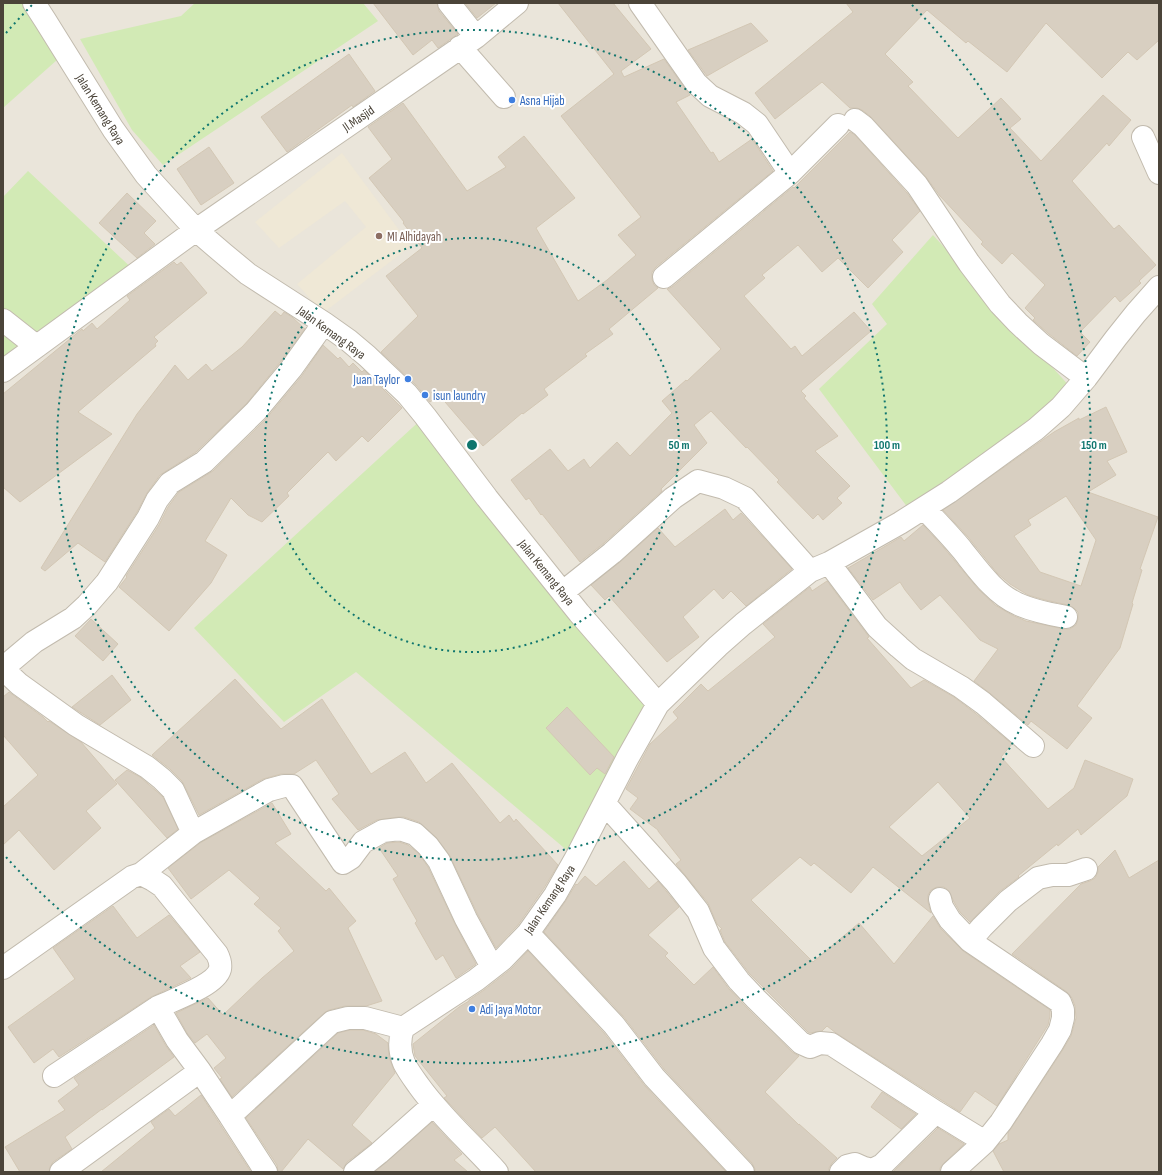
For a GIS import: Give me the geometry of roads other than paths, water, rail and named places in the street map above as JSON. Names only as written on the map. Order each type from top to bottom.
[{"type":"street","name":"Jalan Kemang Raya","points":[[34,3],[130,154],[146,175],[196,230],[248,274],[324,323],[366,356],[407,394],[487,498],[579,613],[658,704],[627,759],[605,804],[559,889],[528,933],[503,959],[476,980],[402,1028]]},
{"type":"street","points":[[449,3],[468,42],[504,97]]},
{"type":"street","name":"Jl.Masjid","points":[[3,371],[196,230],[468,42],[518,3]]},
{"type":"street","points":[[640,3],[696,83],[710,96],[743,113],[757,124],[790,172]]},
{"type":"street","points":[[664,277],[790,172],[846,123],[863,126],[917,185],[961,252],[982,282],[1000,304],[1041,344],[1086,378]]},
{"type":"street","points":[[1143,137],[1159,172]]},
{"type":"street","points":[[658,704],[738,628],[820,567],[900,523],[924,508],[1036,429],[1061,407],[1086,378],[1131,319],[1159,287]]},
{"type":"street","points":[[3,320],[36,346]]},
{"type":"street","points":[[193,833],[173,790],[162,779],[147,767],[76,725],[19,684],[3,668],[34,642],[73,618],[87,605],[107,582],[148,518],[157,500],[170,483],[204,462],[256,411],[291,369],[324,323]]},
{"type":"street","points":[[563,592],[612,553],[673,498],[698,481],[724,488],[745,498],[820,567],[877,627],[913,659],[962,687],[1033,746]]},
{"type":"street","points":[[924,508],[944,528],[985,578],[998,591],[1017,604],[1041,612],[1066,617]]},
{"type":"street","points":[[3,968],[132,877],[141,874],[193,833],[270,790],[284,786],[292,786],[343,862],[351,858],[363,842],[383,831],[400,829],[415,834],[428,846],[439,861],[466,919],[492,967]]},
{"type":"street","points":[[605,804],[694,905],[714,948],[739,980],[756,999],[801,1043],[810,1047],[820,1044],[831,1044],[985,1142]]},
{"type":"street","points":[[970,941],[1008,901],[1038,878],[1052,875],[1068,876],[1086,869]]},
{"type":"street","points":[[54,1076],[158,1007],[211,982],[221,968],[220,960],[217,954],[162,886],[141,874]]},
{"type":"street","points":[[940,899],[942,907],[950,920],[970,941],[1060,1002],[1063,1010],[1060,1030],[1001,1122],[985,1142],[952,1172]]},
{"type":"street","points":[[528,933],[614,1025],[654,1077],[743,1172]]},
{"type":"street","points":[[158,1007],[177,1040],[200,1071],[266,1172]]},
{"type":"street","points":[[230,1116],[332,1022],[348,1018],[365,1018],[402,1028],[400,1046],[405,1064],[412,1076],[433,1105],[497,1172]]},
{"type":"street","points":[[61,1172],[200,1071]]},
{"type":"street","points":[[355,1172],[379,1153],[433,1105]]},
{"type":"street","points":[[841,1172],[847,1166],[855,1164],[872,1170],[882,1164],[936,1112]]},
{"type":"place","name":"Asna Hijab","points":[[512,100]]},
{"type":"place","name":"MI Alhidayah","points":[[379,236]]},
{"type":"place","name":"Juan Taylor","points":[[408,379]]},
{"type":"place","name":"isun laundry","points":[[425,395]]},
{"type":"place","name":"Adi Jaya Motor","points":[[472,1009]]}]
